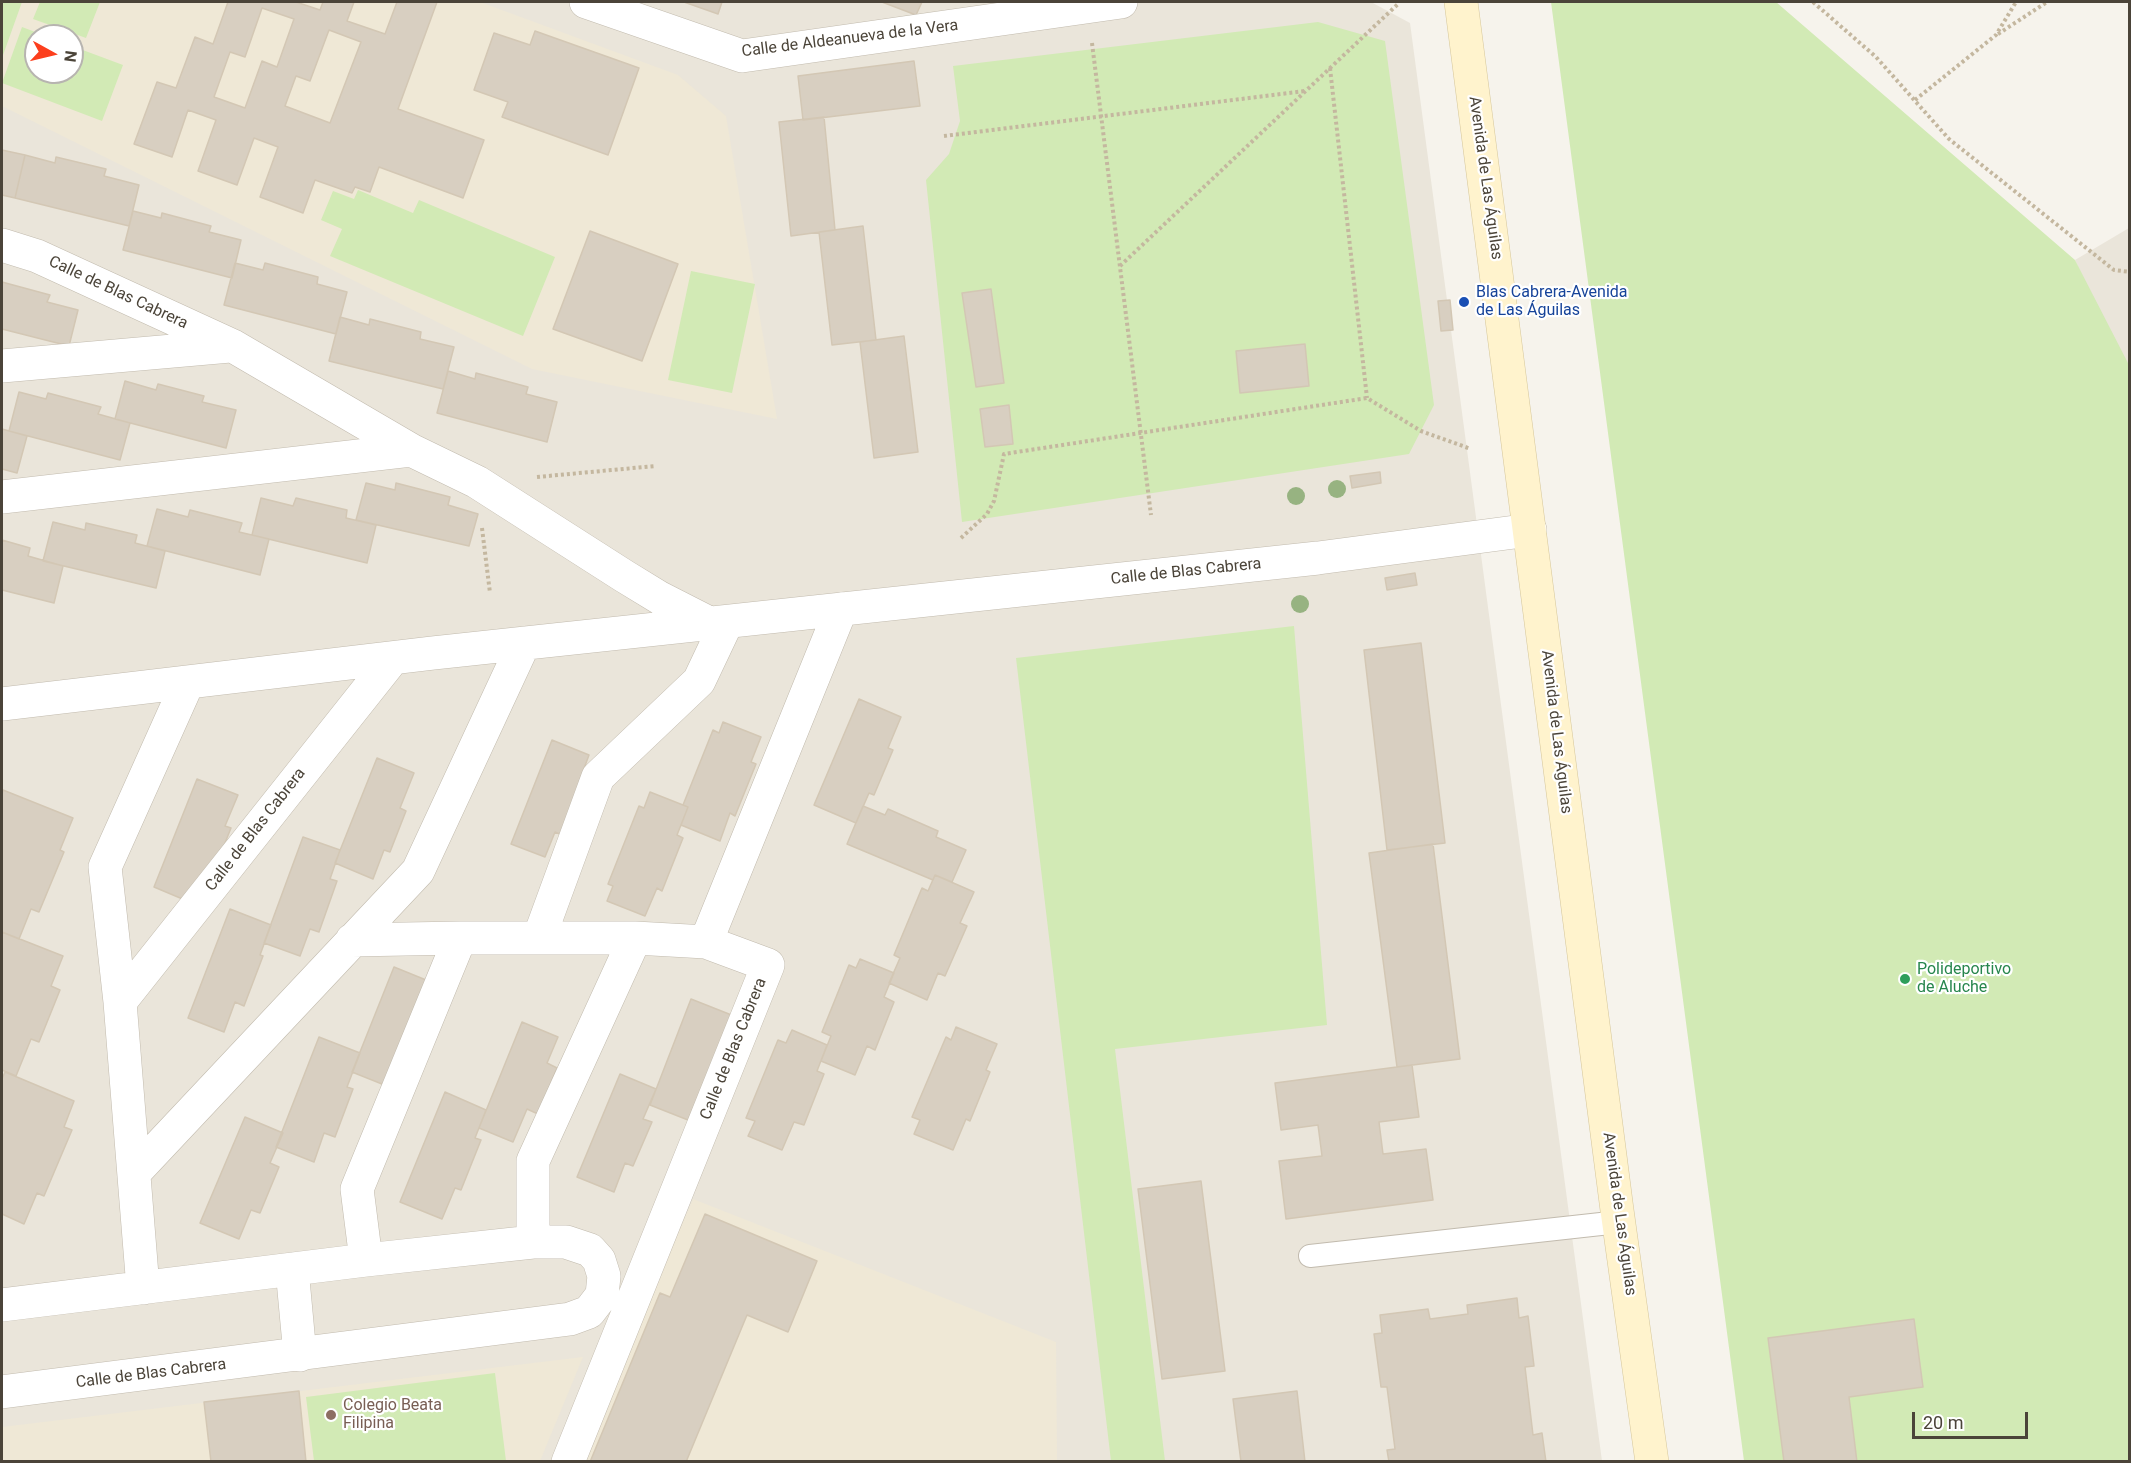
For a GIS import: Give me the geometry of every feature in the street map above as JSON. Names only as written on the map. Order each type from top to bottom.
[{"type":"street","name":"Calle de Aldeanueva de la Vera","points":[[586,2],[741,56],[1121,2]]},
{"type":"street","name":"Avenida de Las Águilas","points":[[1461,2],[1619,1222],[1653,1461]]},
{"type":"street","name":"Calle de Blas Cabrera","points":[[2,245],[37,256],[233,346],[411,450],[477,482],[660,598],[718,622]]},
{"type":"street","name":"Calle de Blas Cabrera","points":[[2,366],[233,346]]},
{"type":"street","points":[[2,497],[411,450]]},
{"type":"street","name":"Calle de Blas Cabrera","points":[[2,704],[524,643],[1318,558],[1530,530]]},
{"type":"street","points":[[352,940],[635,938],[706,942],[841,609]]},
{"type":"street","points":[[538,938],[598,777],[699,681],[718,622]]},
{"type":"street","points":[[135,1172],[418,871],[524,643]]},
{"type":"street","name":"Calle de Blas Cabrera","points":[[120,1002],[393,658]]},
{"type":"street","points":[[143,1288],[120,1002],[105,867],[188,682]]},
{"type":"street","points":[[366,1260],[357,1190],[460,938]]},
{"type":"street","points":[[533,1242],[533,1161],[635,938]]},
{"type":"street","name":"Calle de Blas Cabrera","points":[[568,1461],[768,965],[706,942]]},
{"type":"street","name":"Calle de Blas Cabrera","points":[[2,1305],[366,1260],[533,1242],[566,1242],[590,1251],[599,1260],[604,1276],[602,1295],[589,1312],[570,1318],[300,1355],[2,1392]]},
{"type":"street","points":[[292,1269],[300,1355]]},
{"type":"lane","points":[[1310,1256],[1619,1222]]},
{"type":"path","points":[[1813,2],[1876,57],[1949,139],[2114,270],[2130,272]]},
{"type":"path","points":[[1996,35],[2016,2]]},
{"type":"path","points":[[1914,100],[1996,35],[2048,2]]},
{"type":"path","points":[[1120,266],[1398,4]]},
{"type":"path","points":[[1092,37],[1151,515]]},
{"type":"path","points":[[1330,68],[1366,398]]},
{"type":"path","points":[[944,136],[1306,91]]},
{"type":"path","points":[[961,538],[987,514],[994,501],[1004,454],[1366,398],[1421,431],[1472,449]]},
{"type":"path","points":[[536,477],[655,466]]},
{"type":"path","points":[[477,482],[490,593]]},
{"type":"shaded area","points":[[2,2],[1371,2],[1410,23],[1602,1461],[2,1462]]},
{"type":"shaded area","points":[[2,2],[480,2],[678,75],[726,116],[777,419],[532,369],[2,106]]},
{"type":"shaded area","points":[[2129,228],[2129,381],[2075,260]]},
{"type":"shaded area","points":[[693,1199],[1056,1342],[1057,1461],[578,1462]]},
{"type":"shaded area","name":"Colegio Beata Filipina","points":[[583,1357],[540,1461],[2,1461],[2,1427]]},
{"type":"green space","points":[[2,2],[22,2],[2,58]]},
{"type":"green space","points":[[40,2],[100,2],[86,38],[84,37],[84,24],[47,24],[33,19]]},
{"type":"green space","name":"Polideportivo de Aluche","points":[[1551,2],[1776,2],[2075,260],[2129,365],[2129,1461],[1744,1461]]},
{"type":"green space","points":[[1318,22],[1385,41],[1434,405],[1409,454],[962,522],[926,180],[949,154],[960,121],[953,66]]},
{"type":"green space","points":[[22,27],[24,28],[24,84],[84,84],[84,50],[123,65],[102,121],[2,83]]},
{"type":"green space","points":[[358,190],[413,213],[419,200],[555,257],[523,336],[330,256],[342,229],[321,220],[333,191],[354,199]]},
{"type":"green space","points":[[691,271],[755,284],[732,393],[668,380]]},
{"type":"green space","points":[[1294,626],[1327,1025],[1115,1049],[1165,1461],[1111,1461],[1016,658]]},
{"type":"green space","points":[[495,1373],[506,1461],[314,1461],[306,1397]]},
{"type":"building","points":[[228,2],[296,2],[320,10],[323,2],[354,2],[347,21],[385,34],[397,2],[437,2],[398,109],[484,140],[463,198],[379,167],[370,192],[355,187],[352,193],[315,180],[303,213],[260,197],[278,147],[254,138],[237,185],[198,171],[216,120],[188,110],[172,157],[134,144],[157,82],[176,88],[195,37],[213,44]],"holes":[[[262,8],[294,19],[277,67],[262,61],[245,108],[214,97],[230,52],[245,57]],[[329,30],[361,42],[330,123],[285,106],[296,76],[310,81]]]},
{"type":"building","points":[[684,2],[722,2],[718,14]]},
{"type":"building","points":[[882,2],[922,2],[916,15]]},
{"type":"building","points":[[535,31],[639,68],[608,155],[502,117],[508,102],[474,90],[494,33],[530,45]]},
{"type":"building","points":[[914,61],[920,106],[803,120],[798,76]]},
{"type":"building","points":[[824,117],[835,230],[791,236],[779,122]]},
{"type":"building","points":[[2,150],[25,155],[15,198],[2,195]]},
{"type":"building","points":[[25,155],[55,163],[56,157],[106,169],[104,176],[139,185],[129,226],[15,198]]},
{"type":"building","points":[[133,211],[161,218],[162,213],[211,226],[209,232],[241,240],[232,278],[123,250]]},
{"type":"building","points":[[863,226],[876,340],[832,345],[819,232]]},
{"type":"building","points":[[590,231],[678,264],[642,361],[553,329]]},
{"type":"building","points":[[235,263],[263,270],[265,263],[318,277],[317,284],[347,292],[336,334],[224,305]]},
{"type":"building","points":[[2,282],[50,295],[47,302],[78,310],[69,346],[2,329]]},
{"type":"building","points":[[991,289],[1004,383],[976,387],[962,293]]},
{"type":"building","points":[[1450,300],[1453,330],[1441,331],[1438,301]]},
{"type":"building","points":[[340,317],[369,325],[370,319],[421,332],[420,339],[454,347],[443,389],[329,361]]},
{"type":"building","points":[[904,336],[918,452],[874,458],[860,342]]},
{"type":"building","points":[[1305,344],[1309,386],[1240,393],[1236,351]]},
{"type":"building","points":[[448,371],[475,379],[476,373],[528,387],[526,394],[557,402],[547,442],[437,413]]},
{"type":"building","points":[[125,381],[156,390],[158,384],[204,396],[202,402],[236,410],[226,448],[115,419]]},
{"type":"building","points":[[19,392],[46,399],[48,393],[101,407],[98,414],[130,423],[120,460],[9,431]]},
{"type":"building","points":[[1009,405],[1013,444],[985,447],[980,409]]},
{"type":"building","points":[[2,429],[27,436],[17,473],[2,469]]},
{"type":"building","points":[[1380,472],[1381,483],[1352,488],[1350,476]]},
{"type":"building","points":[[366,483],[395,490],[396,483],[450,497],[448,505],[478,514],[469,546],[356,520]]},
{"type":"building","points":[[261,498],[293,506],[296,498],[347,510],[346,518],[376,525],[367,563],[252,535]]},
{"type":"building","points":[[157,509],[188,517],[190,510],[242,523],[239,532],[269,539],[260,575],[147,546]]},
{"type":"building","points":[[53,522],[85,530],[86,523],[137,535],[135,543],[165,551],[156,588],[43,561]]},
{"type":"building","points":[[2,540],[30,548],[28,556],[63,566],[54,603],[2,590]]},
{"type":"building","points":[[1415,573],[1417,585],[1387,590],[1385,578]]},
{"type":"building","points":[[1421,643],[1445,843],[1387,850],[1364,650]]},
{"type":"building","points":[[859,699],[901,717],[888,748],[893,750],[874,795],[869,793],[856,823],[814,805]]},
{"type":"building","points":[[723,722],[761,737],[751,762],[756,764],[735,816],[730,813],[720,841],[681,825],[688,807],[683,805],[713,730],[719,733]]},
{"type":"building","points":[[552,740],[589,755],[579,782],[584,784],[564,836],[555,832],[545,857],[511,844]]},
{"type":"building","points":[[377,758],[414,773],[400,808],[406,811],[390,852],[384,850],[373,879],[335,863]]},
{"type":"building","points":[[197,779],[238,795],[225,826],[231,828],[212,875],[192,903],[154,887]]},
{"type":"building","points":[[3,790],[73,818],[60,850],[64,852],[39,912],[31,909],[19,939],[2,932]]},
{"type":"building","points":[[650,792],[688,807],[677,835],[683,838],[662,891],[657,888],[645,916],[607,901],[613,886],[608,884],[639,806],[644,808]]},
{"type":"building","points":[[863,806],[885,815],[888,809],[938,831],[936,837],[966,850],[952,882],[935,875],[933,880],[847,844]]},
{"type":"building","points":[[303,837],[340,850],[330,879],[337,881],[319,932],[310,929],[300,956],[264,943]]},
{"type":"building","points":[[1433,844],[1460,1059],[1397,1067],[1369,853]]},
{"type":"building","points":[[935,875],[974,892],[960,923],[967,926],[945,976],[938,973],[927,1000],[889,983],[900,958],[894,955],[922,888],[928,891]]},
{"type":"building","points":[[230,909],[271,925],[260,955],[263,956],[244,1006],[235,1002],[224,1032],[188,1018]]},
{"type":"building","points":[[2,932],[63,956],[51,986],[60,990],[39,1042],[31,1039],[16,1076],[2,1070]]},
{"type":"building","points":[[860,959],[894,973],[884,997],[894,1002],[875,1050],[867,1046],[855,1075],[821,1061],[831,1036],[822,1032],[849,965],[856,968]]},
{"type":"building","points":[[394,967],[431,982],[387,1086],[352,1072]]},
{"type":"building","points":[[691,999],[734,1016],[688,1120],[650,1105]]},
{"type":"building","points":[[522,1022],[558,1037],[547,1063],[557,1068],[538,1114],[527,1109],[513,1142],[479,1128]]},
{"type":"building","points":[[956,1027],[997,1044],[986,1070],[990,1072],[970,1121],[966,1119],[953,1150],[914,1134],[920,1120],[912,1117],[946,1037],[951,1040]]},
{"type":"building","points":[[792,1030],[827,1045],[817,1071],[824,1074],[804,1125],[794,1122],[782,1150],[748,1136],[755,1121],[746,1118],[778,1040],[786,1043]]},
{"type":"building","points":[[319,1037],[360,1053],[347,1087],[353,1089],[335,1137],[324,1133],[314,1162],[276,1147]]},
{"type":"building","points":[[1412,1065],[1419,1117],[1379,1122],[1383,1154],[1426,1149],[1433,1200],[1286,1219],[1279,1161],[1322,1156],[1318,1125],[1281,1130],[1275,1083]]},
{"type":"building","points":[[5,1072],[74,1101],[64,1127],[72,1130],[44,1196],[37,1193],[24,1224],[2,1214],[2,1079]]},
{"type":"building","points":[[620,1074],[656,1089],[643,1119],[652,1122],[633,1166],[625,1163],[614,1192],[577,1177]]},
{"type":"building","points":[[445,1092],[486,1110],[475,1138],[481,1140],[461,1190],[455,1188],[442,1219],[400,1202]]},
{"type":"building","points":[[245,1117],[283,1133],[270,1163],[279,1167],[260,1213],[251,1210],[239,1239],[200,1223]]},
{"type":"building","points":[[1201,1181],[1225,1371],[1162,1379],[1138,1189]]},
{"type":"building","points":[[705,1214],[817,1261],[788,1332],[747,1315],[686,1462],[590,1462],[660,1293],[670,1297]]},
{"type":"building","points":[[1517,1298],[1519,1318],[1528,1316],[1534,1366],[1525,1367],[1533,1435],[1542,1433],[1546,1462],[1389,1462],[1387,1450],[1395,1449],[1387,1387],[1381,1387],[1374,1334],[1382,1333],[1380,1315],[1428,1309],[1430,1319],[1468,1314],[1467,1305]]},
{"type":"building","points":[[1914,1319],[1923,1387],[1849,1397],[1857,1462],[1784,1462],[1768,1338]]},
{"type":"building","points":[[299,1391],[306,1462],[211,1462],[204,1402]]},
{"type":"building","points":[[1297,1391],[1305,1462],[1241,1462],[1233,1399]]},
{"type":"place","name":"Blas Cabrera-Avenida de Las Águilas","points":[[1464,302]]},
{"type":"place","name":"Polideportivo de Aluche","points":[[1905,979]]},
{"type":"place","name":"Colegio Beata Filipina","points":[[331,1415]]}]
